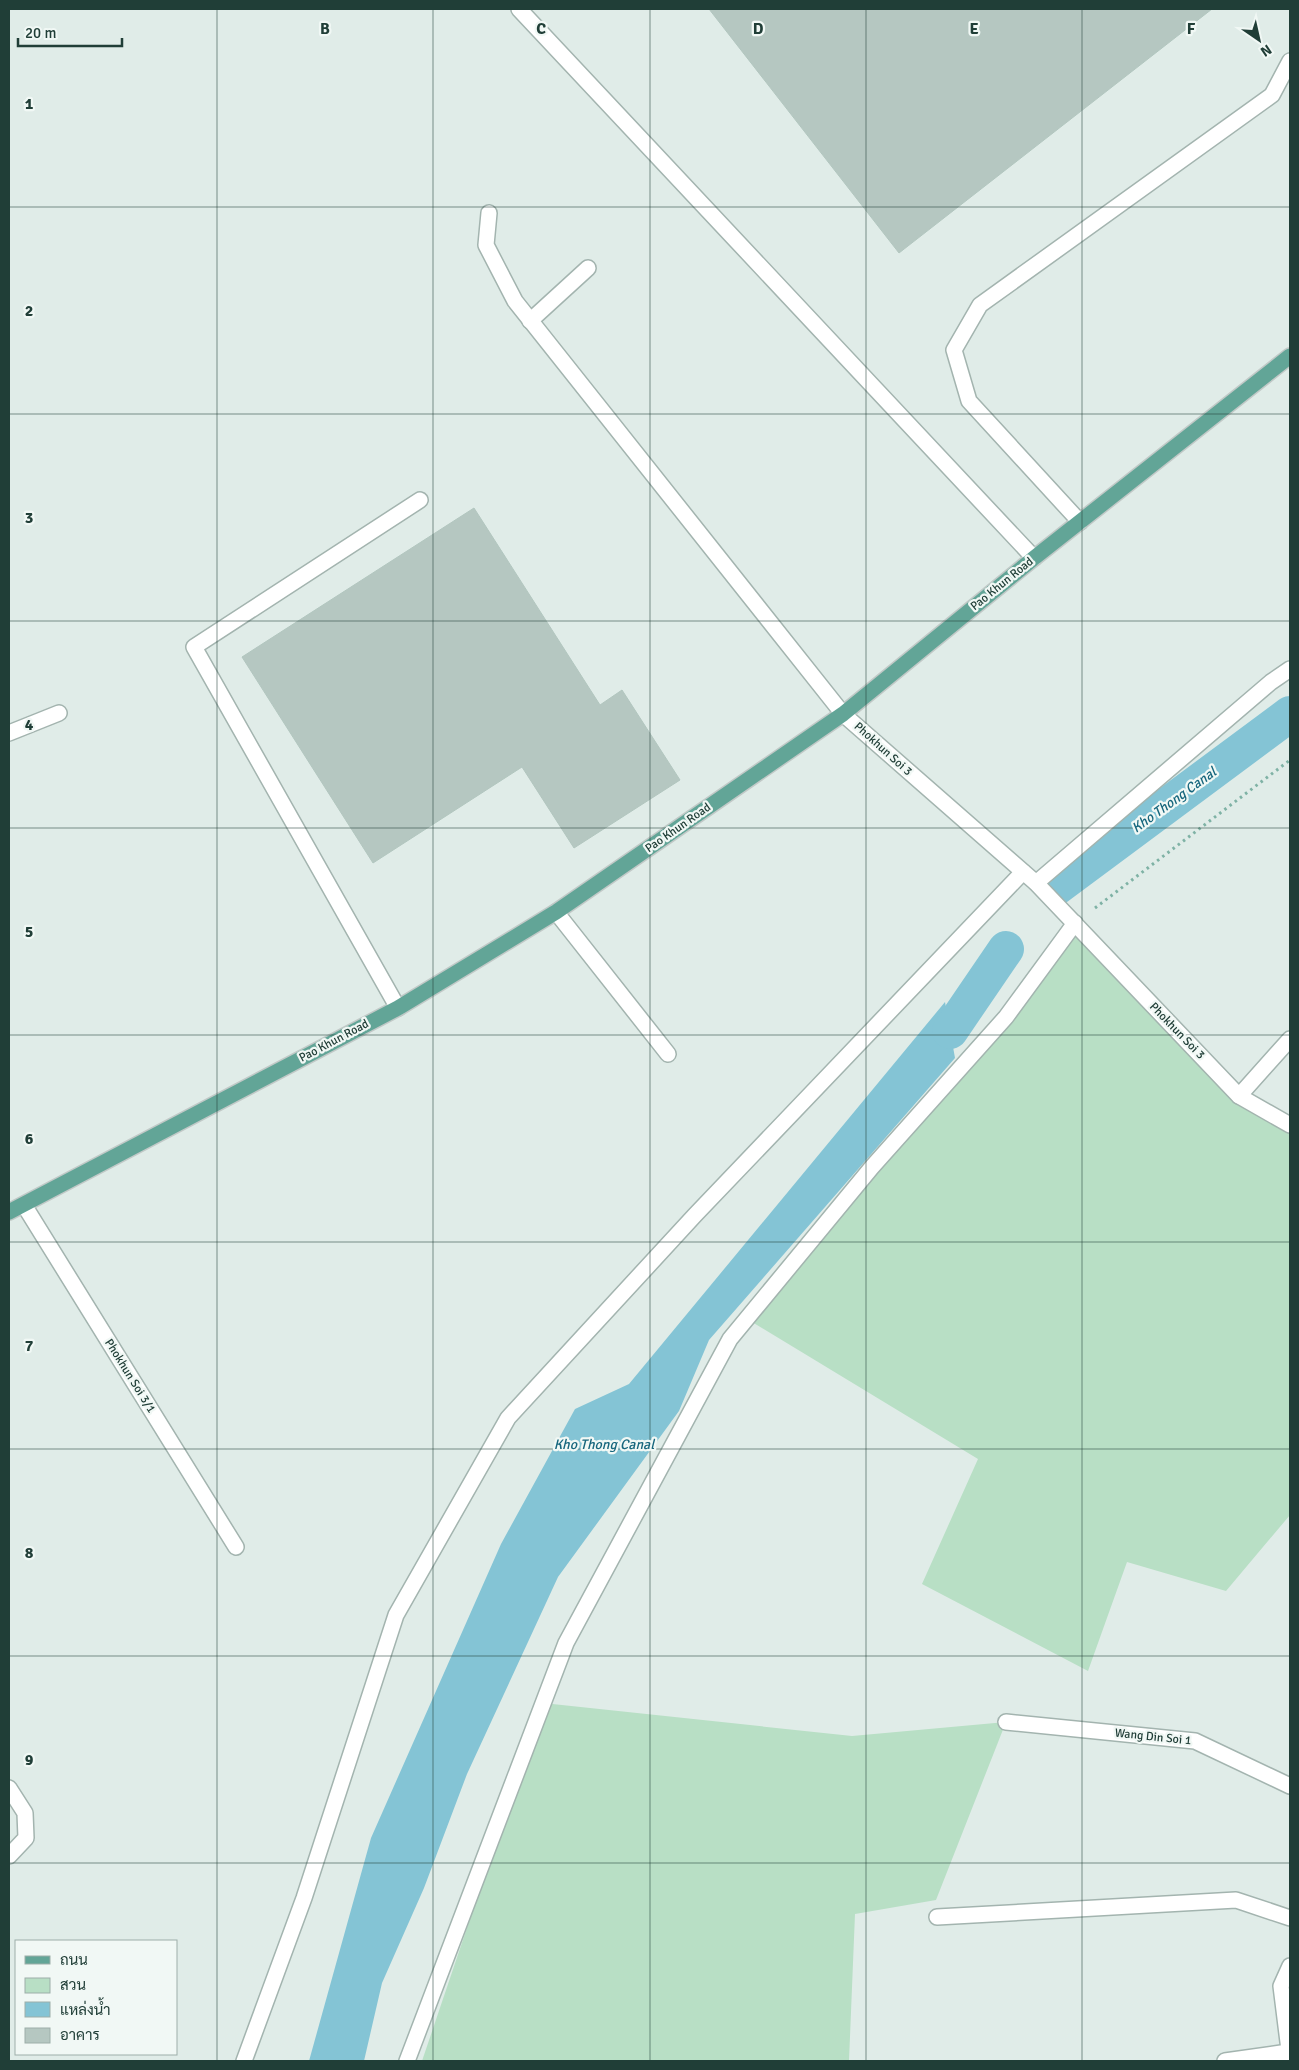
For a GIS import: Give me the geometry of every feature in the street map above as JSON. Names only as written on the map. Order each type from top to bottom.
[{"type":"main road","name":"Pao Khun Road","points":[[9,1212],[398,1008],[556,912],[843,714],[1034,558],[1290,356]]},
{"type":"street","points":[[519,9],[1034,558]]},
{"type":"street","points":[[1080,522],[969,401],[954,350],[980,304],[1272,95],[1290,61]]},
{"type":"street","name":"Phokhun Soi 3","points":[[489,213],[486,245],[515,301],[843,714],[1036,883],[1239,1096],[1290,1125]]},
{"type":"street","points":[[530,321],[588,268]]},
{"type":"street","points":[[398,1008],[194,647],[420,500]]},
{"type":"street","points":[[1036,883],[1271,682],[1290,669]]},
{"type":"street","points":[[9,733],[59,712]]},
{"type":"street","points":[[244,2061],[304,1898],[396,1615],[508,1418],[695,1215],[1023,872]]},
{"type":"street","points":[[556,912],[668,1054]]},
{"type":"street","points":[[407,2061],[566,1643],[730,1339],[872,1167],[1006,1017],[1075,923]]},
{"type":"street","points":[[1239,1096],[1290,1039]]},
{"type":"street","name":"Phokhun Soi 3/1","points":[[24,1205],[236,1547]]},
{"type":"street","name":"Wang Din Soi 1","points":[[1006,1722],[1195,1741],[1290,1786]]},
{"type":"street","points":[[9,1788],[25,1813],[26,1838],[9,1856]]},
{"type":"street","points":[[936,1917],[1236,1900],[1290,1918]]},
{"type":"street","points":[[1225,2061],[1289,2055],[1281,1986],[1290,1966]]},
{"type":"path","points":[[1075,923],[1290,760]]},
{"type":"green space","points":[[1075,927],[1234,1101],[1290,1133],[1290,1515],[1226,1591],[1127,1562],[1088,1671],[922,1584],[978,1459],[747,1319]]},
{"type":"green space","points":[[543,1703],[852,1736],[1006,1722],[936,1900],[855,1914],[849,2061],[422,2061]]},
{"type":"water","name":"Kho Thong Canal","points":[[945,1002],[955,1058],[709,1340],[679,1411],[558,1577],[467,1774],[424,1888],[382,1983],[364,2061],[309,2061],[371,1838],[501,1544],[575,1409],[629,1384]]},
{"type":"building","points":[[709,9],[1212,9],[899,253]]},
{"type":"building","points":[[474,508],[600,705],[622,690],[680,780],[574,848],[522,767],[373,863],[242,657]]},
{"type":"waterway","name":"Kho Thong Canal","points":[[1057,887],[1290,714]]},
{"type":"waterway","name":"Kho Thong Canal","points":[[950,1031],[1006,949]]}]
